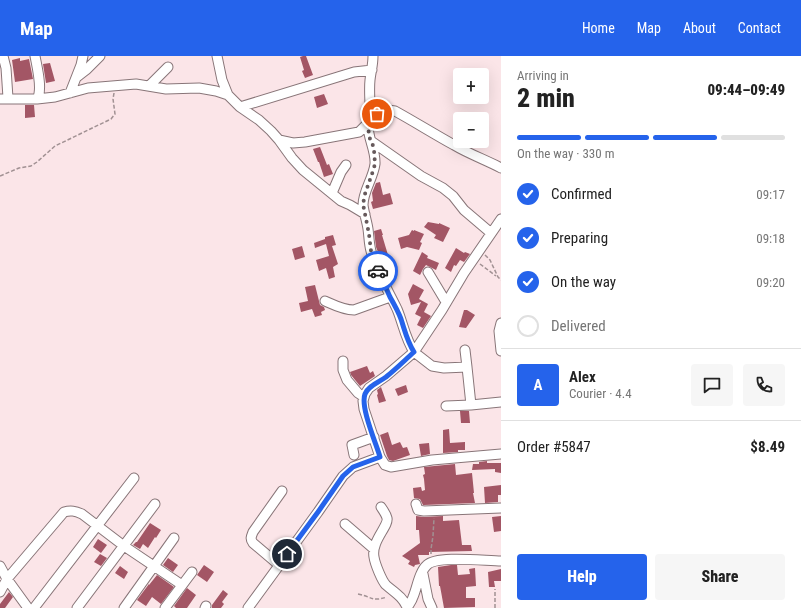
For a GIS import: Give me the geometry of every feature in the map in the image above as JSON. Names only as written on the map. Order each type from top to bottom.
[{"type":"street","points":[[3,56],[4,99],[37,99],[56,97],[88,88],[136,84],[166,89],[199,88],[228,95]]},
{"type":"street","points":[[35,56],[40,88],[40,95],[37,99]]},
{"type":"street","points":[[76,78],[100,56]]},
{"type":"street","points":[[217,56],[222,80],[228,95],[240,107],[259,120],[279,140],[292,158],[304,170],[341,201],[365,214]]},
{"type":"street","points":[[373,56],[370,79],[370,115],[368,122],[369,137],[374,150],[375,164],[363,204],[371,251],[390,297],[402,320],[406,335],[414,352],[432,366],[444,368],[467,367]]},
{"type":"street","points":[[70,93],[81,59]]},
{"type":"street","points":[[148,86],[168,67]]},
{"type":"street","points":[[240,107],[354,72],[372,70]]},
{"type":"street","points":[[279,140],[293,143],[305,142],[359,132],[377,114],[388,110],[395,111],[470,154],[501,168]]},
{"type":"street","points":[[359,132],[421,176],[443,188],[453,196],[464,210],[491,233]]},
{"type":"street","points":[[332,194],[341,172],[346,165]]},
{"type":"street","points":[[501,221],[476,255],[414,352],[386,376],[369,388],[363,400],[364,409],[380,457],[385,465],[391,467],[432,460],[501,454]]},
{"type":"street","points":[[428,272],[446,302]]},
{"type":"street","points":[[325,301],[342,309],[354,310],[390,297]]},
{"type":"street","points":[[501,323],[499,331],[501,351]]},
{"type":"street","points":[[465,350],[471,404]]},
{"type":"street","points":[[343,361],[342,370],[347,380],[358,393],[364,397]]},
{"type":"street","points":[[446,406],[501,402]]},
{"type":"street","points":[[354,454],[352,445],[374,437]]},
{"type":"street","points":[[248,608],[343,476],[353,467],[380,457]]},
{"type":"street","points":[[34,608],[134,478]]},
{"type":"street","points":[[279,565],[253,543],[250,537],[282,491]]},
{"type":"street","points":[[77,608],[155,504]]},
{"type":"street","points":[[416,504],[417,508],[420,510],[433,511],[501,508]]},
{"type":"street","points":[[381,507],[387,516],[387,522],[377,539],[373,556],[374,560],[382,581],[404,600],[407,608]]},
{"type":"street","points":[[0,592],[7,579],[64,512],[74,511],[82,514],[124,546],[182,586]]},
{"type":"street","points":[[345,524],[374,550]]},
{"type":"street","points":[[124,608],[174,538]]},
{"type":"street","points":[[407,608],[413,598],[422,572],[426,566],[432,562],[450,560],[501,561]]},
{"type":"street","points":[[0,566],[7,579],[28,608]]},
{"type":"street","points":[[165,608],[192,572]]},
{"type":"street","points":[[422,572],[428,599],[432,608]]},
{"type":"path","points":[[0,176],[18,168],[31,166],[55,146],[111,119],[115,114],[113,99],[117,86]]},
{"type":"path","points":[[476,255],[490,260],[498,277]]},
{"type":"path","points":[[476,255],[501,280]]},
{"type":"path","points":[[432,562],[431,549],[434,530],[433,511]]},
{"type":"path","points":[[495,589],[495,608]]},
{"type":"path","points":[[358,594],[379,600],[397,594]]},
{"type":"building","points":[[306,56],[313,75],[305,78],[302,71],[304,70],[300,57]]},
{"type":"building","points":[[20,58],[20,61],[29,59],[33,79],[15,82],[12,60]]},
{"type":"building","points":[[50,63],[55,81],[46,83],[43,64]]},
{"type":"building","points":[[324,94],[328,104],[317,108],[314,97]]},
{"type":"building","points":[[25,105],[34,105],[35,117],[25,118]]},
{"type":"building","points":[[320,147],[327,165],[329,164],[333,174],[324,177],[313,149]]},
{"type":"building","points":[[380,182],[383,195],[390,193],[393,204],[373,209],[371,202],[373,201],[372,193],[376,183]]},
{"type":"building","points":[[428,222],[439,223],[450,228],[443,242],[434,238],[436,235],[424,227]]},
{"type":"building","points":[[381,229],[388,255],[380,257],[376,247],[374,231]]},
{"type":"building","points":[[412,230],[424,234],[420,242],[422,243],[419,250],[407,247],[401,249],[398,238],[409,235]]},
{"type":"building","points":[[333,235],[336,245],[332,246],[338,264],[333,267],[335,277],[329,279],[326,268],[319,271],[316,260],[329,256],[326,244],[315,248],[314,243],[325,239],[325,237]]},
{"type":"building","points":[[302,246],[305,257],[295,260],[292,249]]},
{"type":"building","points":[[456,248],[464,253],[470,254],[464,262],[460,260],[456,266],[454,265],[451,272],[445,268]]},
{"type":"building","points":[[422,252],[428,256],[427,258],[439,263],[436,270],[426,265],[420,275],[413,271]]},
{"type":"building","points":[[413,284],[424,290],[419,299],[428,304],[424,312],[431,316],[423,328],[417,325],[421,317],[415,314],[421,302],[411,305],[408,294]]},
{"type":"building","points":[[315,285],[320,305],[324,307],[325,310],[321,312],[322,315],[315,317],[312,309],[301,312],[299,303],[308,301],[305,287]]},
{"type":"building","points":[[464,310],[467,310],[475,315],[466,328],[459,327]]},
{"type":"building","points":[[367,366],[370,373],[373,371],[375,376],[360,386],[350,372]]},
{"type":"building","points":[[406,385],[408,392],[398,396],[395,389]]},
{"type":"building","points":[[381,387],[386,401],[379,403],[377,390]]},
{"type":"building","points":[[460,411],[469,411],[470,423],[461,423]]},
{"type":"building","points":[[449,429],[450,443],[465,442],[465,450],[443,453],[443,430]]},
{"type":"building","points":[[388,432],[392,445],[400,442],[403,448],[407,447],[410,455],[393,461],[389,460],[380,435]]},
{"type":"building","points":[[429,443],[430,454],[421,456],[419,444]]},
{"type":"building","points":[[487,461],[487,463],[501,463],[501,473],[495,472],[495,469],[472,470],[473,464],[479,464],[479,462]]},
{"type":"building","points":[[455,464],[456,475],[472,473],[475,503],[423,505],[420,499],[414,498],[413,488],[421,487],[422,491],[425,490],[423,475],[425,474],[424,467]]},
{"type":"building","points":[[501,485],[501,495],[498,495],[498,502],[485,503],[484,487]]},
{"type":"building","points":[[416,516],[443,516],[443,521],[459,520],[462,545],[471,545],[472,551],[429,552],[429,555],[418,555],[420,564],[415,565],[414,567],[408,564],[410,561],[402,556],[420,543],[419,530],[416,530]]},
{"type":"building","points":[[501,516],[501,531],[494,532],[492,517]]},
{"type":"building","points":[[150,523],[161,530],[148,548],[143,544],[140,549],[133,545],[137,542]]},
{"type":"building","points":[[98,539],[107,545],[101,553],[93,547]]},
{"type":"building","points":[[100,554],[107,558],[101,566],[94,562]]},
{"type":"building","points":[[168,558],[178,565],[173,572],[163,565]]},
{"type":"building","points":[[204,565],[214,572],[207,582],[197,575]]},
{"type":"building","points":[[457,565],[458,575],[470,574],[469,569],[475,568],[476,586],[466,587],[466,598],[475,598],[475,607],[444,608],[439,586],[438,567]]},
{"type":"building","points":[[120,566],[128,572],[124,579],[115,573]]},
{"type":"building","points":[[501,569],[501,581],[494,581],[495,587],[489,587],[488,572]]},
{"type":"building","points":[[157,575],[174,587],[161,604],[152,597],[146,606],[137,600]]},
{"type":"building","points":[[187,588],[196,595],[187,608],[176,608],[174,606]]},
{"type":"building","points":[[223,590],[228,594],[222,602],[224,604],[221,608],[212,608],[212,605]]},
{"type":"building","points":[[9,592],[13,597],[5,608],[0,608],[0,604]]},
{"type":"way so far","points":[[377,114],[368,122],[368,131],[374,150],[375,164],[363,204],[371,251],[378,271]]},
{"type":"route","points":[[287,554],[343,476],[353,467],[380,457],[364,409],[363,400],[369,388],[386,376],[414,352],[406,335],[402,320],[378,271]]}]
